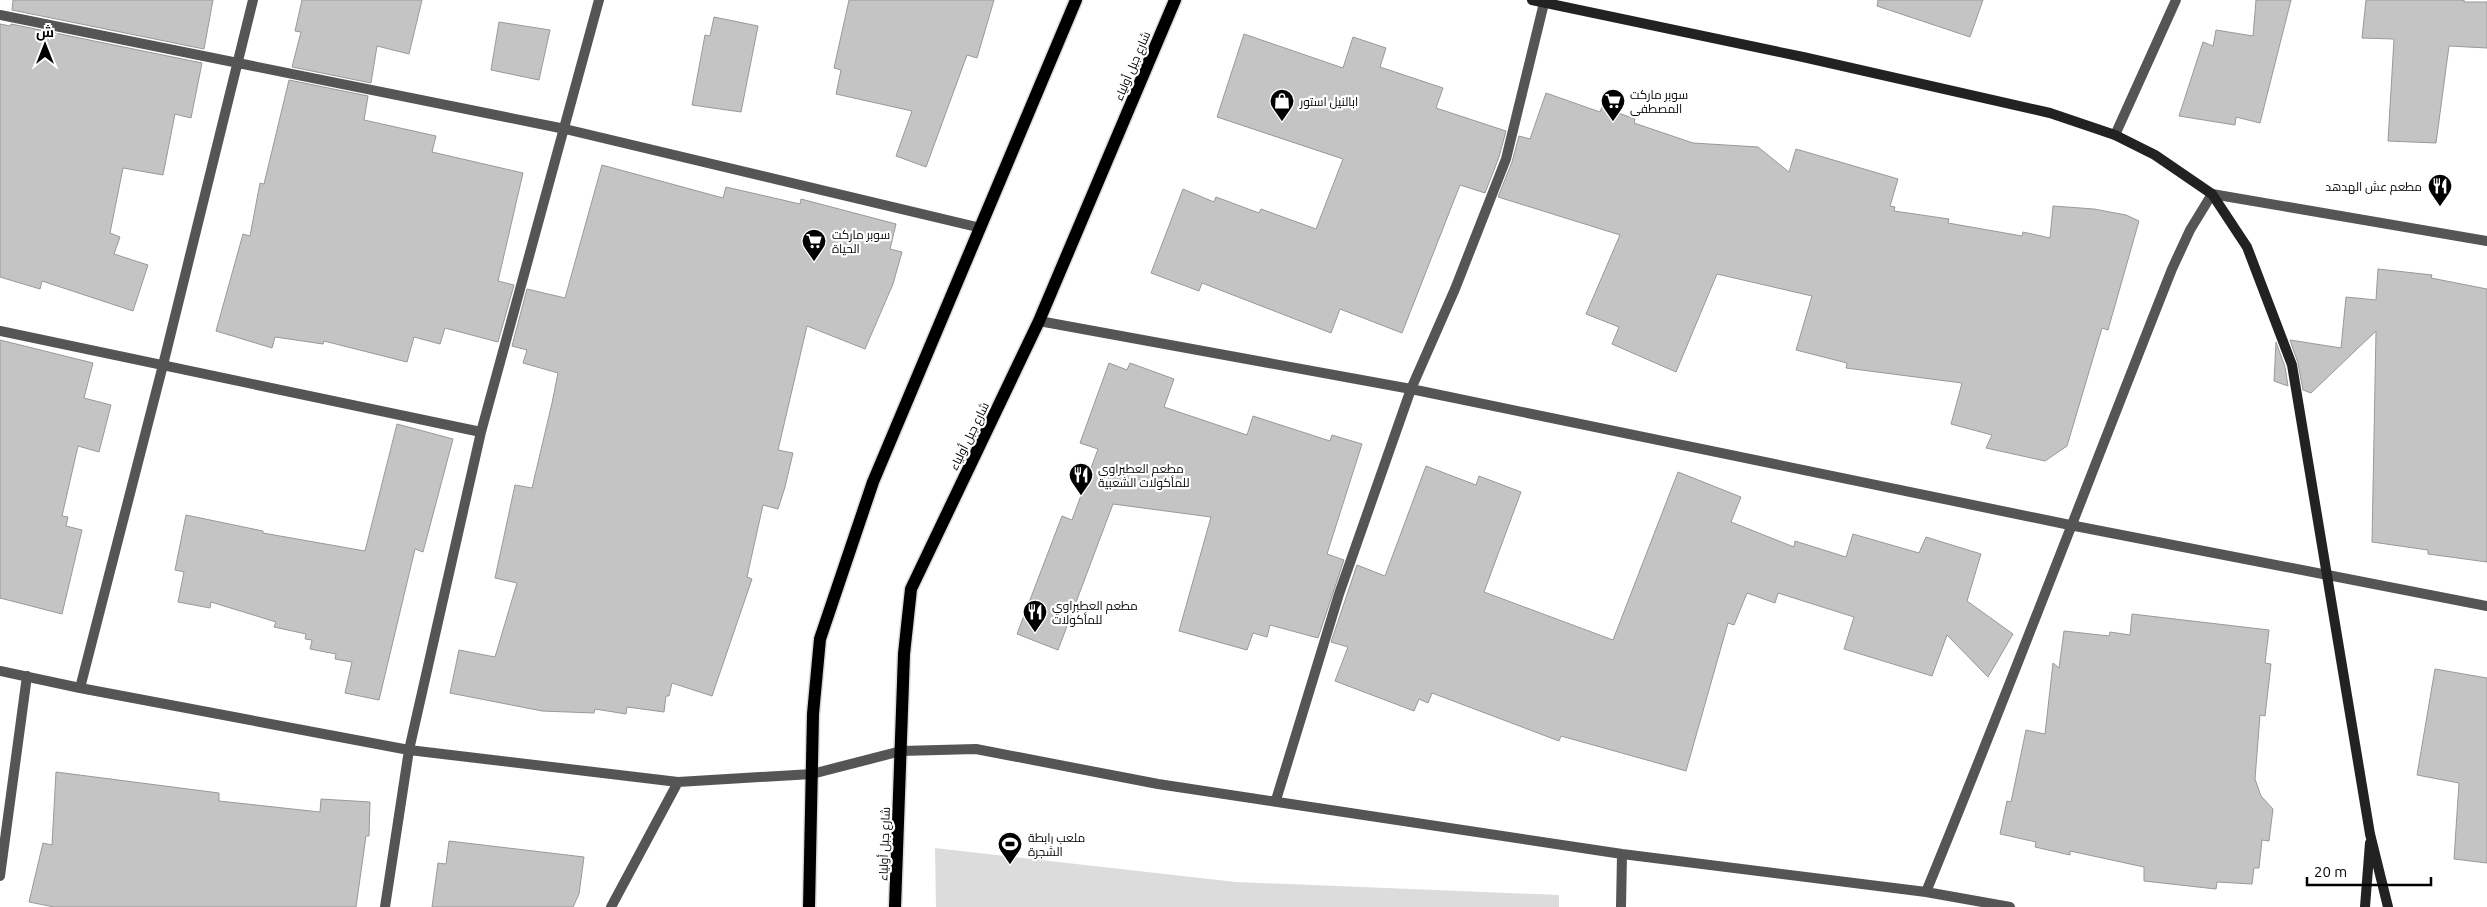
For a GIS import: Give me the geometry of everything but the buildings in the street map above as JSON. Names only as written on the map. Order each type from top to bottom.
[{"type":"main road","points":[[809,907],[816,665],[820,640],[873,482],[1076,0]]},
{"type":"main road","name":"شارع جبل أولياء","points":[[895,907],[904,654],[911,589],[1039,321],[1175,0]]},
{"type":"street","points":[[80,688],[163,365],[253,0]]},
{"type":"street","points":[[385,907],[409,750],[481,432],[599,0]]},
{"type":"street","points":[[1532,0],[1803,57],[2050,113],[2115,135],[2155,155],[2212,194],[2247,247],[2292,365],[2325,574],[2370,834],[2388,907]]},
{"type":"street","points":[[2115,135],[2176,0]]},
{"type":"street","points":[[1276,800],[1339,594],[1411,389],[1455,289],[1506,159],[1544,3]]},
{"type":"street","points":[[0,14],[565,130],[981,228]]},
{"type":"street","points":[[2212,194],[2487,241]]},
{"type":"street","points":[[1926,892],[2011,685],[2070,525],[2172,269],[2190,230],[2212,194]]},
{"type":"street","points":[[1039,321],[1411,389],[2070,525],[2487,606]]},
{"type":"street","points":[[0,330],[481,432]]},
{"type":"street","points":[[0,670],[80,688],[409,750],[678,782],[812,774],[901,751],[976,749],[1158,784],[1276,800],[1622,854],[1926,892],[2010,907]]},
{"type":"street","points":[[0,876],[27,676]]},
{"type":"street","points":[[611,907],[678,782]]},
{"type":"street","points":[[2365,907],[2370,834]]},
{"type":"street","points":[[1621,907],[1622,854]]},
{"type":"shaded area","name":"ملعب رابطة الشجرة","points":[[935,848],[1236,882],[1559,895],[1559,907],[936,907]]},
{"type":"place","name":"ابالنيل استور","points":[[1282,122]]},
{"type":"place","name":"سوبر ماركت المصطفى","points":[[1613,122]]},
{"type":"place","name":"مطعم عش الهدهد","points":[[2440,207]]},
{"type":"place","name":"سوبر ماركت الحياة","points":[[814,262]]},
{"type":"place","name":"مطعم العطبراوي للمأكولات الشعبية","points":[[1081,496]]},
{"type":"place","name":"مطعم العطبراوي للمأكولات","points":[[1035,633]]},
{"type":"place","name":"ملعب رابطة الشجرة","points":[[1010,865]]}]
